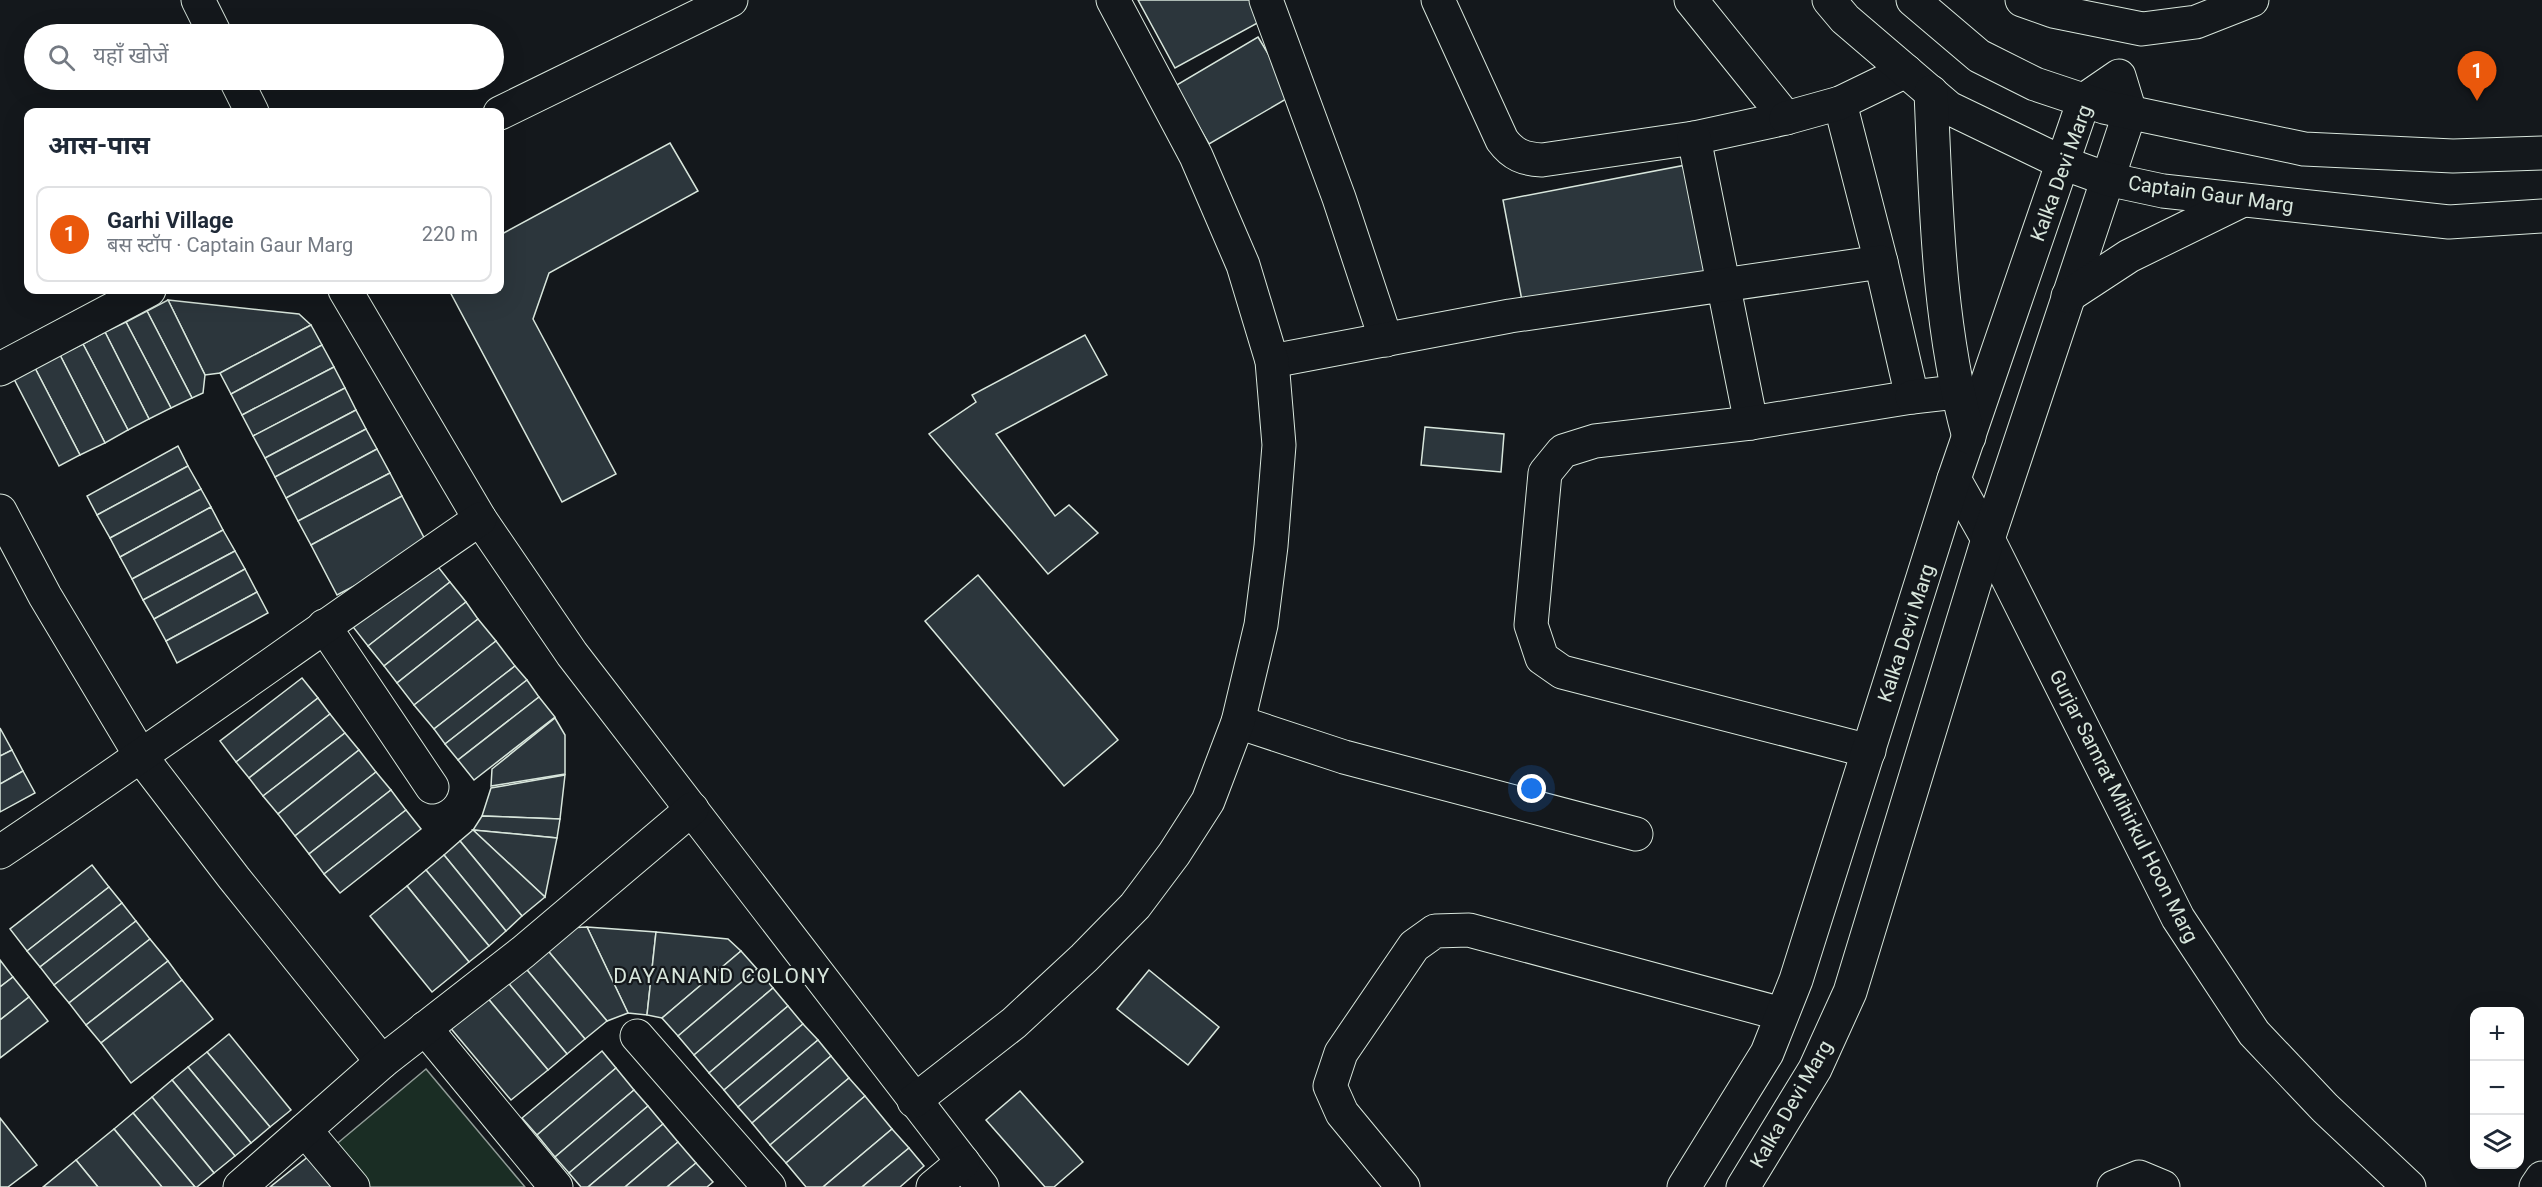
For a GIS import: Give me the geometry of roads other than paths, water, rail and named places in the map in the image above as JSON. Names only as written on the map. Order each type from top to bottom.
[{"type":"street","points":[[198,0],[209,24]]},
{"type":"street","points":[[914,1101],[1014,1023],[1084,958],[1135,906],[1174,854],[1208,801],[1239,722],[1261,626],[1271,546],[1279,445],[1272,362],[1243,265],[1196,156],[1113,0]]},
{"type":"street","points":[[1266,0],[1339,198],[1386,340]]},
{"type":"street","points":[[1438,0],[1502,140],[1510,151],[1529,159],[1542,160],[1695,138],[1785,118],[1840,103],[1906,71]]},
{"type":"street","points":[[1691,0],[1785,118]]},
{"type":"street","name":"Captain Gaur Marg","points":[[1829,0],[1845,19],[1949,108],[2063,163],[2107,178],[2163,191],[2449,222],[2542,216]]},
{"type":"street","points":[[1913,0],[1979,56],[2035,84],[2130,112],[2304,149],[2453,156],[2542,153]]},
{"type":"street","points":[[2022,0],[2053,11],[2142,29],[2196,22],[2252,0]]},
{"type":"street","points":[[504,110],[727,1]]},
{"type":"street","points":[[2130,112],[2119,76],[2142,29]]},
{"type":"street","name":"Kalka Devi Marg","points":[[1684,1187],[1767,1053],[1796,980],[1954,479],[2084,100],[2119,76]]},
{"type":"street","points":[[241,90],[250,108]]},
{"type":"street","points":[[1931,92],[1939,255],[1956,392],[1969,436]]},
{"type":"street","points":[[1840,103],[1881,262],[1912,397]]},
{"type":"street","name":"Kalka Devi Marg","points":[[1743,1187],[1815,1070],[1850,992],[1988,539],[2130,112]]},
{"type":"street","points":[[1695,138],[1751,423]]},
{"type":"street","points":[[2068,296],[2129,256],[2243,200]]},
{"type":"street","points":[[1272,362],[1510,316],[1881,262]]},
{"type":"street","points":[[0,369],[141,294]]},
{"type":"street","points":[[347,294],[480,519],[572,654],[972,1175],[933,1187]]},
{"type":"street","points":[[1869,751],[1562,672],[1542,658],[1532,625],[1545,473],[1563,451],[1595,441],[1751,423],[1956,392]]},
{"type":"street","name":"Gurjar Samrat Mihirkul Hoon Marg","points":[[1954,479],[1988,539],[2178,918],[2254,1033],[2325,1108],[2409,1187]]},
{"type":"street","points":[[1,515],[45,596],[142,758],[234,878],[382,1062]]},
{"type":"street","points":[[0,852],[142,758],[324,626],[480,519]]},
{"type":"street","points":[[324,626],[432,788]]},
{"type":"street","points":[[1239,722],[1344,757],[1636,834]]},
{"type":"street","points":[[240,1187],[382,1062],[524,952],[692,809]]},
{"type":"street","points":[[1403,1187],[1342,1113],[1330,1086],[1341,1053],[1414,946],[1435,931],[1469,930],[1782,1014]]},
{"type":"street","points":[[425,1028],[556,1187]]},
{"type":"street","points":[[637,1036],[769,1187]]},
{"type":"street","points":[[305,1130],[353,1187]]},
{"type":"street","points":[[2114,1187],[2139,1177],[2163,1187]]},
{"type":"street","points":[[2536,1187],[2542,1178]]},
{"type":"place","name":"Garhi Village","points":[[2477,101]]},
{"type":"district","name":"DAYANAND COLONY","points":[[722,976]]}]
